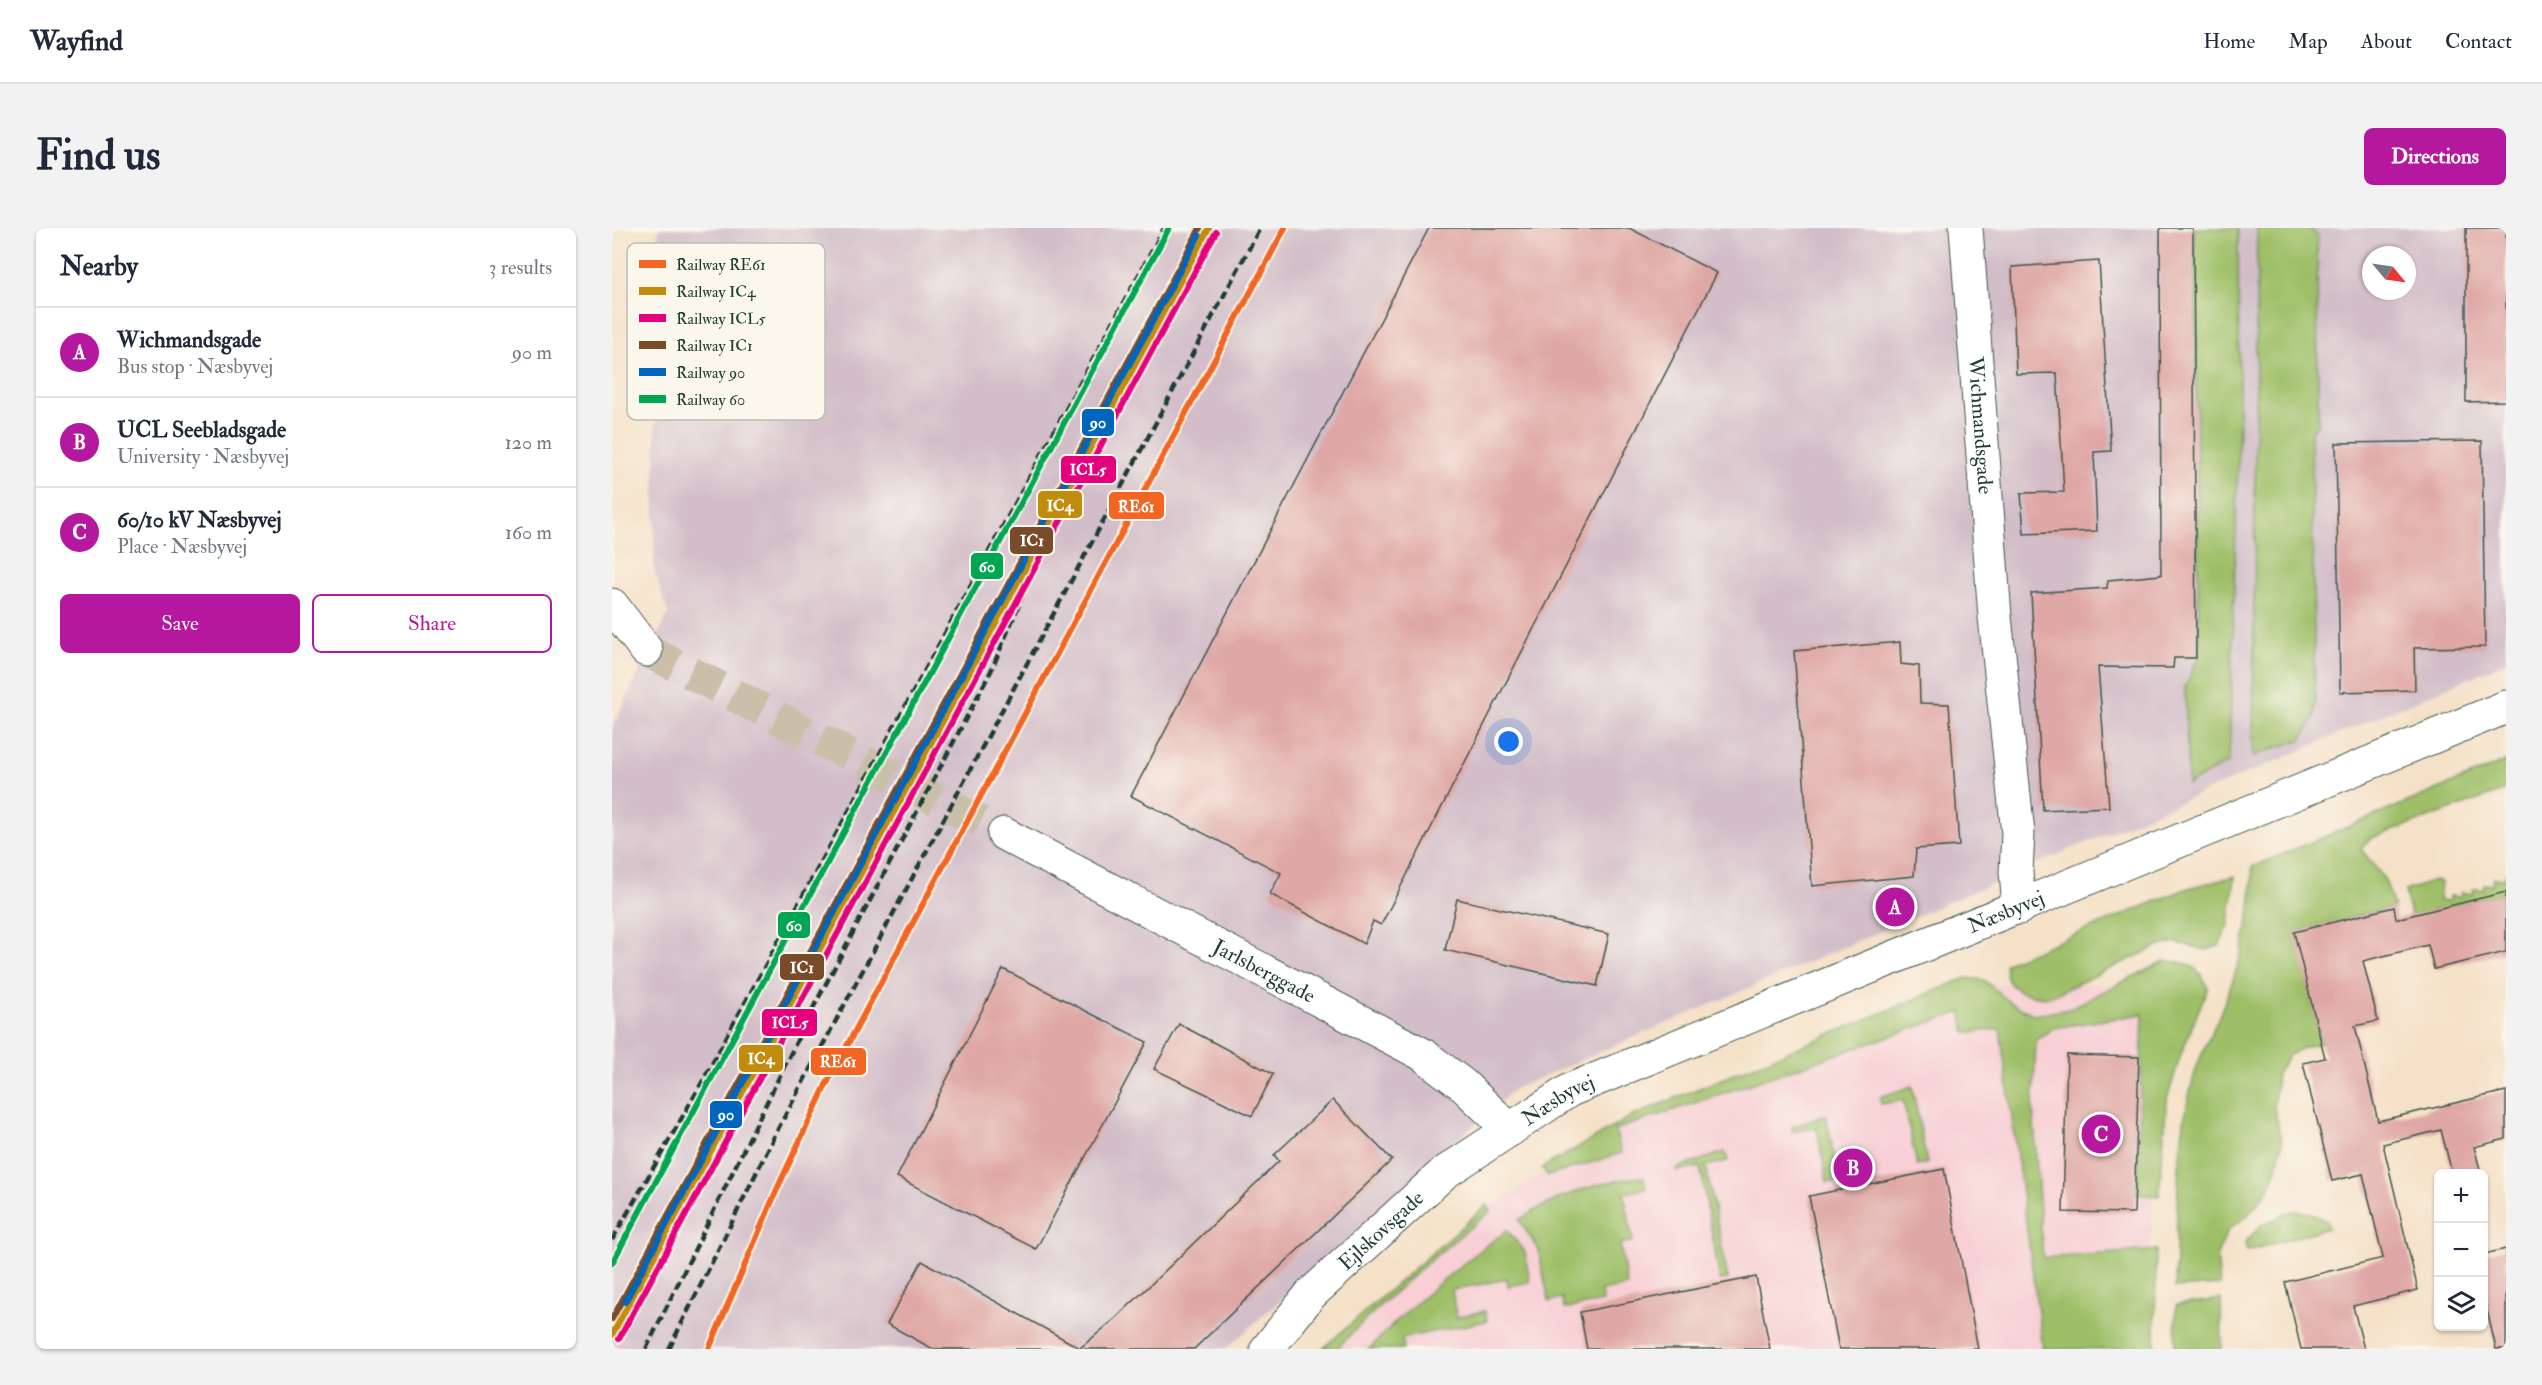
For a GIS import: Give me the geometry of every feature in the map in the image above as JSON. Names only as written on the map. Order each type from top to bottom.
[{"type":"street","name":"Wichmandsgade","points":[[1966,228],[1995,616],[2018,833],[2016,872],[2019,908]]},
{"type":"street","points":[[612,605],[646,650]]},
{"type":"street","name":"Næsbyvej","points":[[1510,1130],[1570,1090],[2506,707]]},
{"type":"street","name":"Jarlsberggade","points":[[1004,834],[1422,1054],[1462,1084],[1510,1130]]},
{"type":"street","name":"Ejlskovsgade","points":[[1267,1349],[1311,1294],[1407,1205],[1444,1173],[1510,1130]]},
{"type":"shaded area","points":[[658,228],[2506,228],[2506,662],[1514,1089],[1226,1349],[612,1349],[612,728],[668,614],[654,569],[656,420],[825,420],[825,243],[658,243]]},
{"type":"shaded area","points":[[1969,984],[2167,984],[2151,1244],[2151,1349],[1332,1349],[1347,1331],[1487,1209],[1615,1127]]},
{"type":"green space","points":[[2195,228],[2238,228],[2239,421],[2229,762],[2188,784],[2185,687],[2199,657]]},
{"type":"green space","points":[[2257,228],[2310,228],[2317,235],[2318,423],[2311,431],[2315,716],[2302,739],[2253,756]]},
{"type":"green space","points":[[2506,761],[2506,790],[2369,839],[2361,849],[2385,880],[2394,907],[2295,932],[2321,1043],[2304,1047],[2289,1055],[2277,1073],[2274,1107],[2282,1142],[2277,1168],[2269,1190],[2246,1217],[2228,1230],[2217,1255],[2220,1285],[2175,1288],[2178,1183],[2187,1105],[2198,1065],[2238,965],[2250,907],[2252,867]]},
{"type":"green space","points":[[2506,872],[2506,892],[2411,916],[2405,891],[2437,880],[2441,882],[2439,901],[2449,901],[2450,896],[2460,897],[2462,892],[2472,894],[2473,889],[2483,889],[2484,884],[2492,885],[2493,878],[2505,879]]},
{"type":"green space","points":[[2235,876],[2229,925],[2219,946],[2206,950],[2174,942],[2154,948],[2049,997],[2024,993],[2017,990],[2008,980],[2006,963],[2188,888]]},
{"type":"green space","points":[[2164,961],[2191,966],[2200,973],[2208,987],[2181,1054],[2167,1099],[2159,1196],[2137,1195],[2143,1014],[2053,1028],[2036,1041],[2033,1109],[2043,1258],[2156,1250],[2155,1349],[2043,1349],[2000,1029],[1966,1033],[1961,1012],[1615,1130],[1622,1153],[1548,1176],[1542,1168],[1632,1116],[1966,978],[1984,980],[2012,1004],[2035,1015],[2069,1009]]},
{"type":"green space","points":[[1912,1086],[1927,1163],[1917,1165],[1903,1100],[1881,1104],[1880,1097]]},
{"type":"green space","points":[[1826,1115],[1839,1181],[1827,1183],[1817,1128],[1793,1132],[1792,1127]]},
{"type":"green space","points":[[1725,1152],[1728,1161],[1706,1166],[1728,1279],[1720,1280],[1700,1167],[1677,1171],[1677,1168]]},
{"type":"green space","points":[[1644,1177],[1646,1189],[1624,1193],[1633,1241],[1620,1244],[1627,1286],[1601,1291],[1603,1302],[1564,1309],[1562,1298],[1549,1302],[1538,1249],[1519,1220],[1579,1191],[1611,1182]]},
{"type":"green space","points":[[1487,1205],[1491,1211],[1411,1277],[1336,1349],[1322,1349]]},
{"type":"green space","points":[[2292,1211],[2308,1212],[2327,1221],[2328,1228],[2247,1251],[2245,1243],[2261,1225]]},
{"type":"green space","points":[[1507,1230],[1525,1252],[1530,1282],[1508,1286],[1507,1279],[1452,1290],[1456,1317],[1485,1311],[1487,1321],[1402,1338],[1404,1349],[1369,1349],[1435,1286]]},
{"type":"green space","points":[[2221,1299],[2222,1349],[2175,1349],[2176,1305]]},
{"type":"building","points":[[1429,228],[1629,228],[1717,273],[1381,925],[1373,921],[1364,944],[1270,894],[1281,873],[1131,796]]},
{"type":"building","points":[[2160,228],[2193,228],[2196,658],[2174,658],[2173,668],[2098,667],[2109,807],[2043,810],[2031,593],[2107,588],[2108,580],[2161,575]]},
{"type":"building","points":[[2466,228],[2506,228],[2506,401],[2466,402]]},
{"type":"building","points":[[2099,261],[2111,451],[2094,452],[2097,531],[2024,534],[2021,493],[2064,492],[2057,373],[2016,374],[2012,267]]},
{"type":"building","points":[[2482,441],[2485,647],[2414,648],[2415,690],[2340,692],[2336,443]]},
{"type":"building","points":[[1900,642],[1901,664],[1919,666],[1920,703],[1949,704],[1959,846],[1916,849],[1914,876],[1812,886],[1794,651]]},
{"type":"building","points":[[2506,892],[2506,952],[2434,969],[2428,945],[2363,961],[2378,1021],[2355,1026],[2378,1121],[2506,1091],[2506,1139],[2474,1147],[2480,1169],[2451,1169],[2441,1130],[2383,1144],[2418,1290],[2353,1306],[2364,1349],[2301,1349],[2285,1282],[2383,1258],[2363,1174],[2332,1181],[2303,1063],[2325,1058],[2294,932],[2394,907],[2396,919]]},
{"type":"building","points":[[1457,899],[1609,934],[1597,986],[1445,950]]},
{"type":"building","points":[[1003,969],[1147,1042],[1036,1249],[897,1177]]},
{"type":"building","points":[[1179,1024],[1273,1074],[1252,1116],[1154,1069]]},
{"type":"building","points":[[2067,1055],[2139,1057],[2134,1213],[2063,1212]]},
{"type":"building","points":[[1333,1100],[1392,1160],[1194,1349],[933,1349],[887,1324],[922,1261],[1080,1348],[1115,1319],[1279,1161],[1274,1155]]},
{"type":"building","points":[[1944,1169],[1978,1349],[1839,1349],[1809,1196]]},
{"type":"building","points":[[2506,1249],[2506,1349],[2496,1349],[2488,1314],[2488,1253]]},
{"type":"building","points":[[1756,1277],[1770,1349],[1587,1349],[1580,1312]]},
{"type":"tunnel","points":[[646,650],[1004,834]]},
{"type":"railway","points":[[612,1240],[699,1088],[1164,228]]},
{"type":"railway","points":[[669,1349],[779,1127],[1260,228]]},
{"type":"railway","points":[[646,1349],[810,1014],[991,671],[1043,548],[1092,446]]},
{"type":"rail line","name":"60","points":[[612,1263],[1169,228]]},
{"type":"rail line","name":"IC1","points":[[612,1319],[1200,228]]},
{"type":"rail line","name":"IC4","points":[[612,1335],[1209,228]]},
{"type":"rail line","name":"RE61","points":[[709,1349],[778,1187],[826,1085],[1285,228]]},
{"type":"rail line","name":"ICL5","points":[[619,1339],[1216,232]]},
{"type":"rail line","name":"90","points":[[625,1302],[1199,235]]},
{"type":"place","name":"Wichmandsgade","points":[[1895,907]]},
{"type":"place","name":"60/10 kV Næsbyvej","points":[[2101,1134]]},
{"type":"place","name":"UCL Seebladsgade","points":[[1853,1168]]}]
